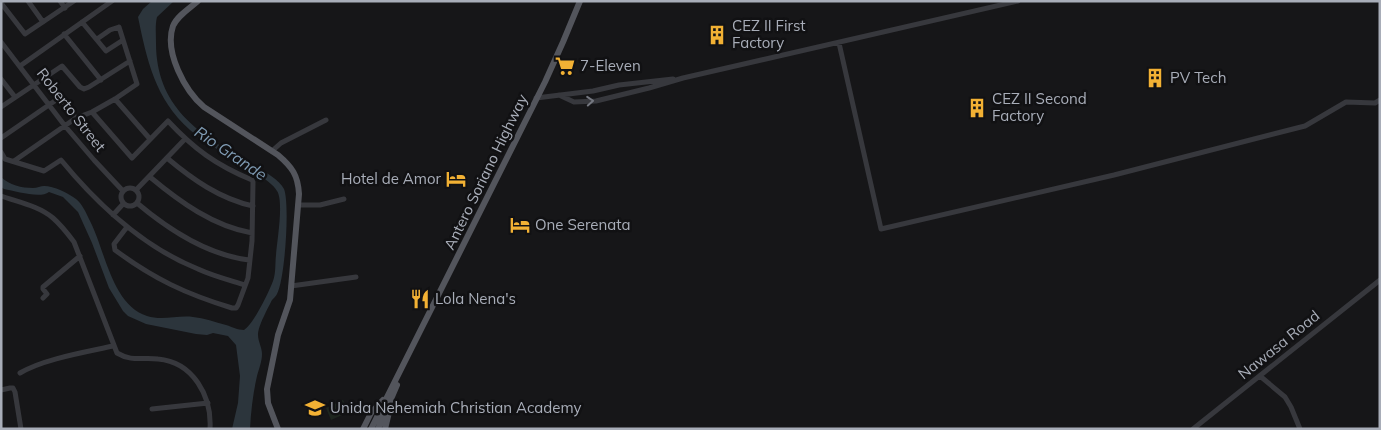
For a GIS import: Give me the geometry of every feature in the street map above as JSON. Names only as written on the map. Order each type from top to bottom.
[{"type":"main road","points":[[198,1],[177,20],[173,27],[173,54],[179,70],[191,92],[204,107],[288,163],[294,172],[299,187],[289,302],[278,335],[268,388],[268,403],[278,429]]},
{"type":"main road","name":"Antero Soriano Highway","points":[[378,429],[409,351],[462,250],[564,42],[580,1]]},
{"type":"main road","points":[[363,429],[372,413],[391,394]]},
{"type":"main road","points":[[385,429],[391,394]]},
{"type":"main road","name":"Antero Soriano Highway","points":[[371,429],[391,394]]},
{"type":"street","points":[[28,1],[43,22]]},
{"type":"street","points":[[60,1],[65,8]]},
{"type":"street","points":[[1,4],[25,34],[74,1]]},
{"type":"street","points":[[560,95],[574,102],[596,101],[683,78],[1018,1]]},
{"type":"street","points":[[20,66],[109,2]]},
{"type":"street","points":[[82,22],[106,51],[123,40]]},
{"type":"street","points":[[14,162],[76,118],[92,112],[137,84],[119,27],[110,30],[97,40]]},
{"type":"street","points":[[64,34],[101,80]]},
{"type":"street","name":"Roberto Street","points":[[1,42],[65,126],[123,191]]},
{"type":"street","points":[[839,43],[881,229],[1114,175],[1304,126],[1346,102],[1375,103],[1380,100]]},
{"type":"street","points":[[1,107],[62,66],[80,87],[84,88],[101,80],[130,61]]},
{"type":"street","points":[[536,98],[593,91],[619,84],[683,78]]},
{"type":"street","points":[[1,79],[15,98]]},
{"type":"street","points":[[1,138],[59,98],[76,118]]},
{"type":"street","points":[[115,99],[150,139]]},
{"type":"street","points":[[92,112],[132,158],[168,121],[185,139],[216,163],[252,180],[252,233],[248,278],[238,306],[232,308],[202,299],[148,273],[114,247],[114,244],[127,227]]},
{"type":"street","points":[[272,151],[281,143],[326,120]]},
{"type":"street","points":[[136,190],[185,139]]},
{"type":"street","points":[[1,152],[5,159],[44,171],[61,160],[78,181],[127,227],[167,254],[196,269],[245,285]]},
{"type":"street","points":[[168,158],[205,186],[229,198],[253,206]]},
{"type":"street","points":[[150,177],[170,194],[202,214],[230,227],[252,233]]},
{"type":"street","points":[[130,188],[136,190],[139,196],[137,203],[129,207],[123,204],[120,199],[123,191],[130,188]]},
{"type":"street","points":[[1,196],[39,209],[52,217],[65,230],[74,242],[80,256],[117,353],[126,358],[170,361],[182,366],[191,373],[208,402],[210,429]]},
{"type":"street","points":[[298,205],[320,205],[344,199]]},
{"type":"street","points":[[137,203],[162,223],[189,239],[223,254],[249,260]]},
{"type":"street","points":[[114,215],[123,204]]},
{"type":"street","points":[[43,298],[47,294],[43,286],[80,256]]},
{"type":"street","points":[[291,286],[356,277]]},
{"type":"street","name":"Nawasa Road","points":[[1193,429],[1380,280]]},
{"type":"street","points":[[20,373],[53,360],[113,346]]},
{"type":"street","points":[[1260,376],[1285,397],[1300,429]]},
{"type":"street","points":[[1,390],[13,388],[21,429]]},
{"type":"street","points":[[152,408],[208,402]]},
{"type":"shaded area","points":[[343,400],[349,412],[331,420],[326,408]]},
{"type":"water","name":"Rio Grande","points":[[152,1],[174,1],[157,17],[156,26],[158,65],[163,84],[172,101],[183,116],[197,129],[273,177],[284,189],[286,197],[287,225],[280,286],[258,331],[262,357],[254,389],[250,429],[232,429],[238,403],[240,376],[236,345],[228,336],[213,333],[207,335],[196,334],[146,324],[128,316],[109,288],[78,212],[63,197],[49,192],[34,195],[1,187],[1,177],[20,187],[52,187],[76,199],[90,221],[118,289],[125,301],[135,310],[153,317],[193,317],[210,320],[239,330],[244,330],[248,327],[268,293],[274,278],[279,222],[279,196],[274,187],[263,178],[190,130],[168,105],[154,78],[138,17],[143,9]]},
{"type":"place","name":"CEZ II First Factory","points":[[717,35]]},
{"type":"place","name":"7-Eleven","points":[[565,66]]},
{"type":"place","name":"PV Tech","points":[[1155,78]]},
{"type":"place","name":"CEZ II Second Factory","points":[[977,108]]},
{"type":"place","name":"Hotel de Amor","points":[[456,179]]},
{"type":"place","name":"One Serenata","points":[[520,225]]},
{"type":"place","name":"Lola Nena's","points":[[420,299]]},
{"type":"place","name":"Unida Nehemiah Christian Academy","points":[[315,408]]}]
